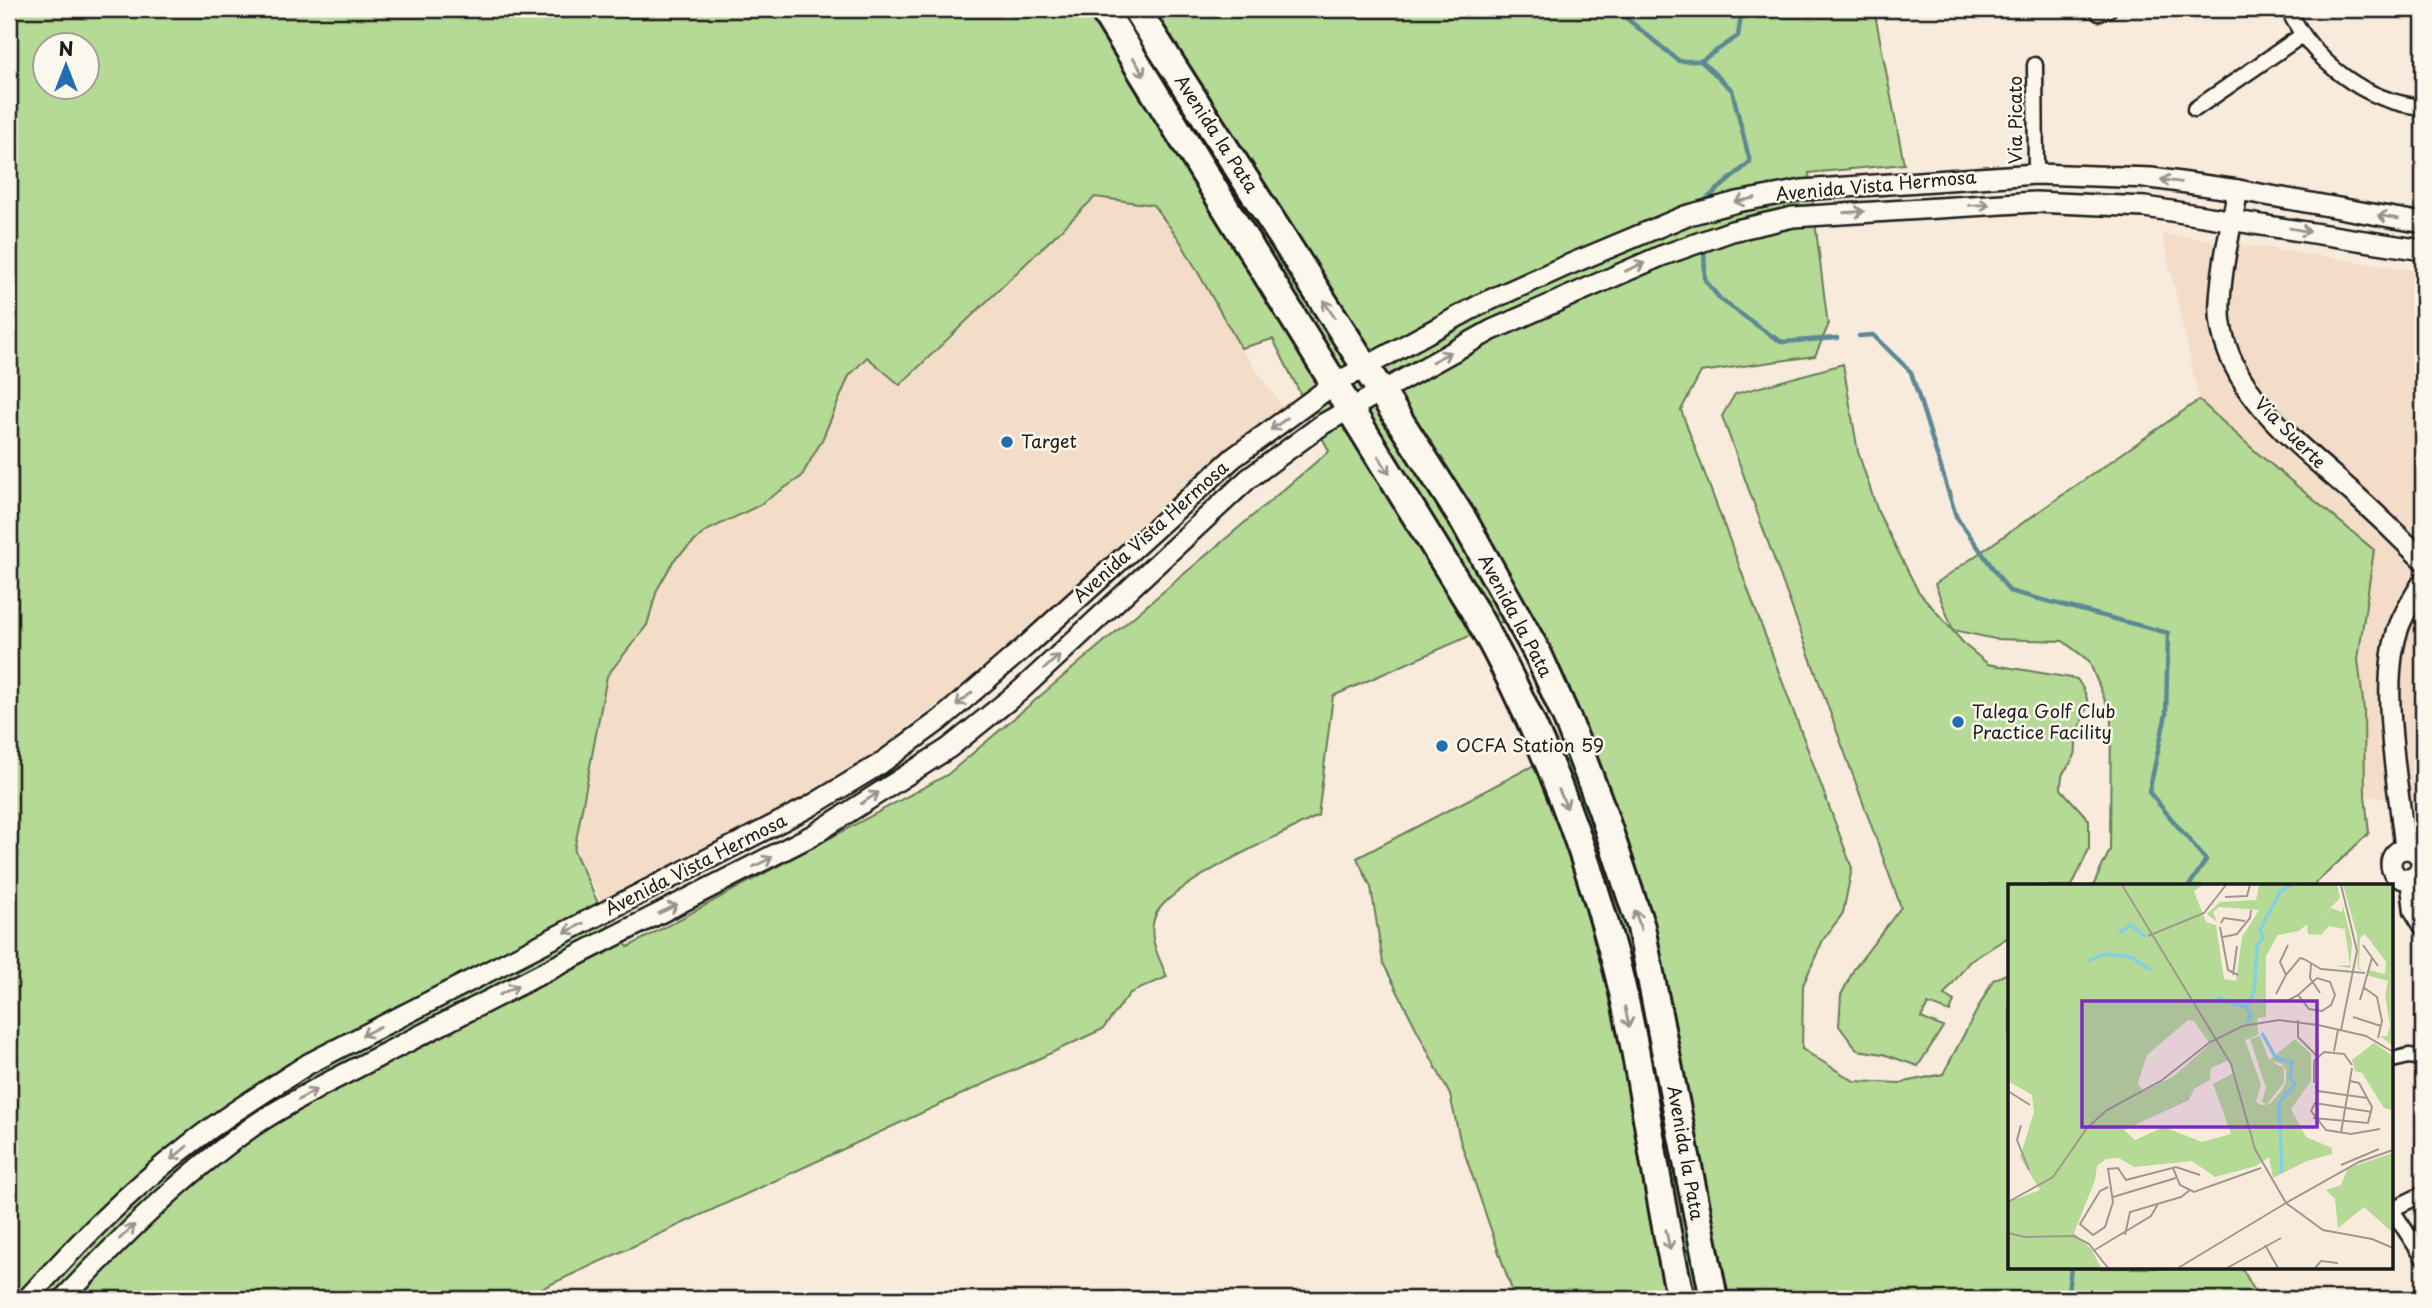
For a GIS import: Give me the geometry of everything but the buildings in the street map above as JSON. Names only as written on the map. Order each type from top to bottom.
[{"type":"highway","name":"Avenida la Pata","points":[[1103,9],[1491,639],[1575,826],[1614,957],[1640,1082],[1667,1237],[1682,1299]]},
{"type":"highway","name":"Avenida la Pata","points":[[1136,9],[1366,366],[1499,581],[1545,669],[1601,807],[1641,927],[1714,1299]]},
{"type":"main road","name":"Avenida Vista Hermosa","points":[[27,1299],[106,1217],[183,1149],[308,1064],[809,807],[880,764],[940,720],[1026,646],[1233,458],[1334,384],[1481,304],[1560,268],[1660,226],[1713,208],[1802,190],[2036,174],[2151,178],[2238,190],[2423,223]]},
{"type":"main road","name":"Via Suerte","points":[[2238,190],[2220,302],[2227,342],[2238,370],[2251,393],[2278,425],[2423,560]]},
{"type":"main road","name":"Avenida Vista Hermosa","points":[[63,1299],[122,1236],[200,1166],[251,1128],[335,1079],[792,847],[949,748],[1021,690],[1248,479],[1349,407],[1380,389],[1492,330],[1572,294],[1661,256],[1742,229],[1804,216],[1911,208],[2035,202],[2145,207],[2233,218],[2423,250]]},
{"type":"main road","points":[[2408,879],[2417,874],[2421,865],[2418,855],[2405,849],[2391,711],[2390,668],[2399,625],[2423,582]]},
{"type":"street","points":[[2288,9],[2301,36],[2348,81],[2378,96],[2423,107]]},
{"type":"street","points":[[2195,109],[2301,36]]},
{"type":"street","name":"Via Picato","points":[[2035,65],[2036,174]]},
{"type":"street","points":[[2408,879],[2412,911],[2423,929]]},
{"type":"street","points":[[2394,1060],[2409,1056],[2423,1058]]},
{"type":"street","points":[[2394,1209],[2423,1194]]},
{"type":"street","points":[[2394,1213],[2423,1257]]},
{"type":"shaded area","points":[[1095,197],[1153,205],[1179,239],[1241,348],[1287,413],[1004,656],[810,800],[604,906],[574,851],[607,676],[647,626],[657,590],[674,560],[706,531],[756,507],[801,477],[849,376],[867,357],[901,385]]},
{"type":"shaded area","points":[[2162,233],[2423,271],[2423,806],[2365,795],[2364,710],[2358,659],[2369,591],[2255,451],[2199,400]]},
{"type":"green space","points":[[9,9],[1874,9],[1904,164],[1809,173],[1828,326],[1815,356],[1701,372],[1681,410],[1852,868],[1843,913],[1823,940],[1803,985],[1802,1049],[1854,1081],[1900,1083],[1943,1074],[1993,980],[2008,973],[2008,1270],[2243,1270],[2259,1299],[1515,1299],[1460,1140],[1450,1095],[1383,963],[1371,887],[1357,858],[1584,739],[1526,611],[1333,696],[1318,816],[1205,874],[1166,902],[1156,914],[1152,930],[1167,977],[1130,993],[1103,1029],[519,1299],[9,1299]],"holes":[[[1095,197],[1153,205],[1179,239],[1241,348],[1273,339],[1329,451],[947,775],[628,947],[608,925],[574,851],[607,676],[647,625],[657,590],[674,560],[706,531],[756,507],[801,477],[822,440],[849,376],[867,357],[900,385]]]},
{"type":"green space","name":"Talega Golf Club Practice Facility","points":[[1843,364],[1858,452],[1878,512],[1918,591],[1966,646],[1988,664],[2077,679],[2086,695],[2086,712],[2076,736],[2075,755],[2064,772],[2061,789],[2089,820],[2089,849],[2073,884],[2008,884],[2008,937],[1969,962],[1944,995],[1954,1001],[1950,1012],[1928,1004],[1921,1018],[1943,1027],[1918,1066],[1883,1054],[1857,1050],[1839,1026],[1841,995],[1854,969],[1901,907],[1722,416],[1735,394]]},
{"type":"green space","points":[[2199,400],[2255,451],[2374,550],[2358,659],[2364,710],[2365,795],[2369,833],[2315,884],[2094,884],[2110,850],[2111,715],[2089,661],[2063,641],[1995,639],[1953,630],[1935,584]]},
{"type":"waterway","points":[[1615,9],[1679,61],[1701,61]]},
{"type":"waterway","points":[[1703,206],[1703,202],[1750,162],[1732,90],[1701,61],[1738,36],[1742,9]]},
{"type":"waterway","points":[[1704,246],[1705,280],[1720,299],[1769,334],[1782,342],[1837,338]]},
{"type":"waterway","points":[[1859,336],[1873,335],[1911,372],[1956,516],[2009,591],[2168,633],[2166,714],[2149,792],[2206,860],[2190,884]]},
{"type":"waterway","points":[[2067,1299],[2071,1270]]},
{"type":"place","name":"Target","points":[[1007,442]]},
{"type":"place","name":"Talega Golf Club Practice Facility","points":[[1958,722]]},
{"type":"place","name":"OCFA Station 59","points":[[1442,746]]}]
